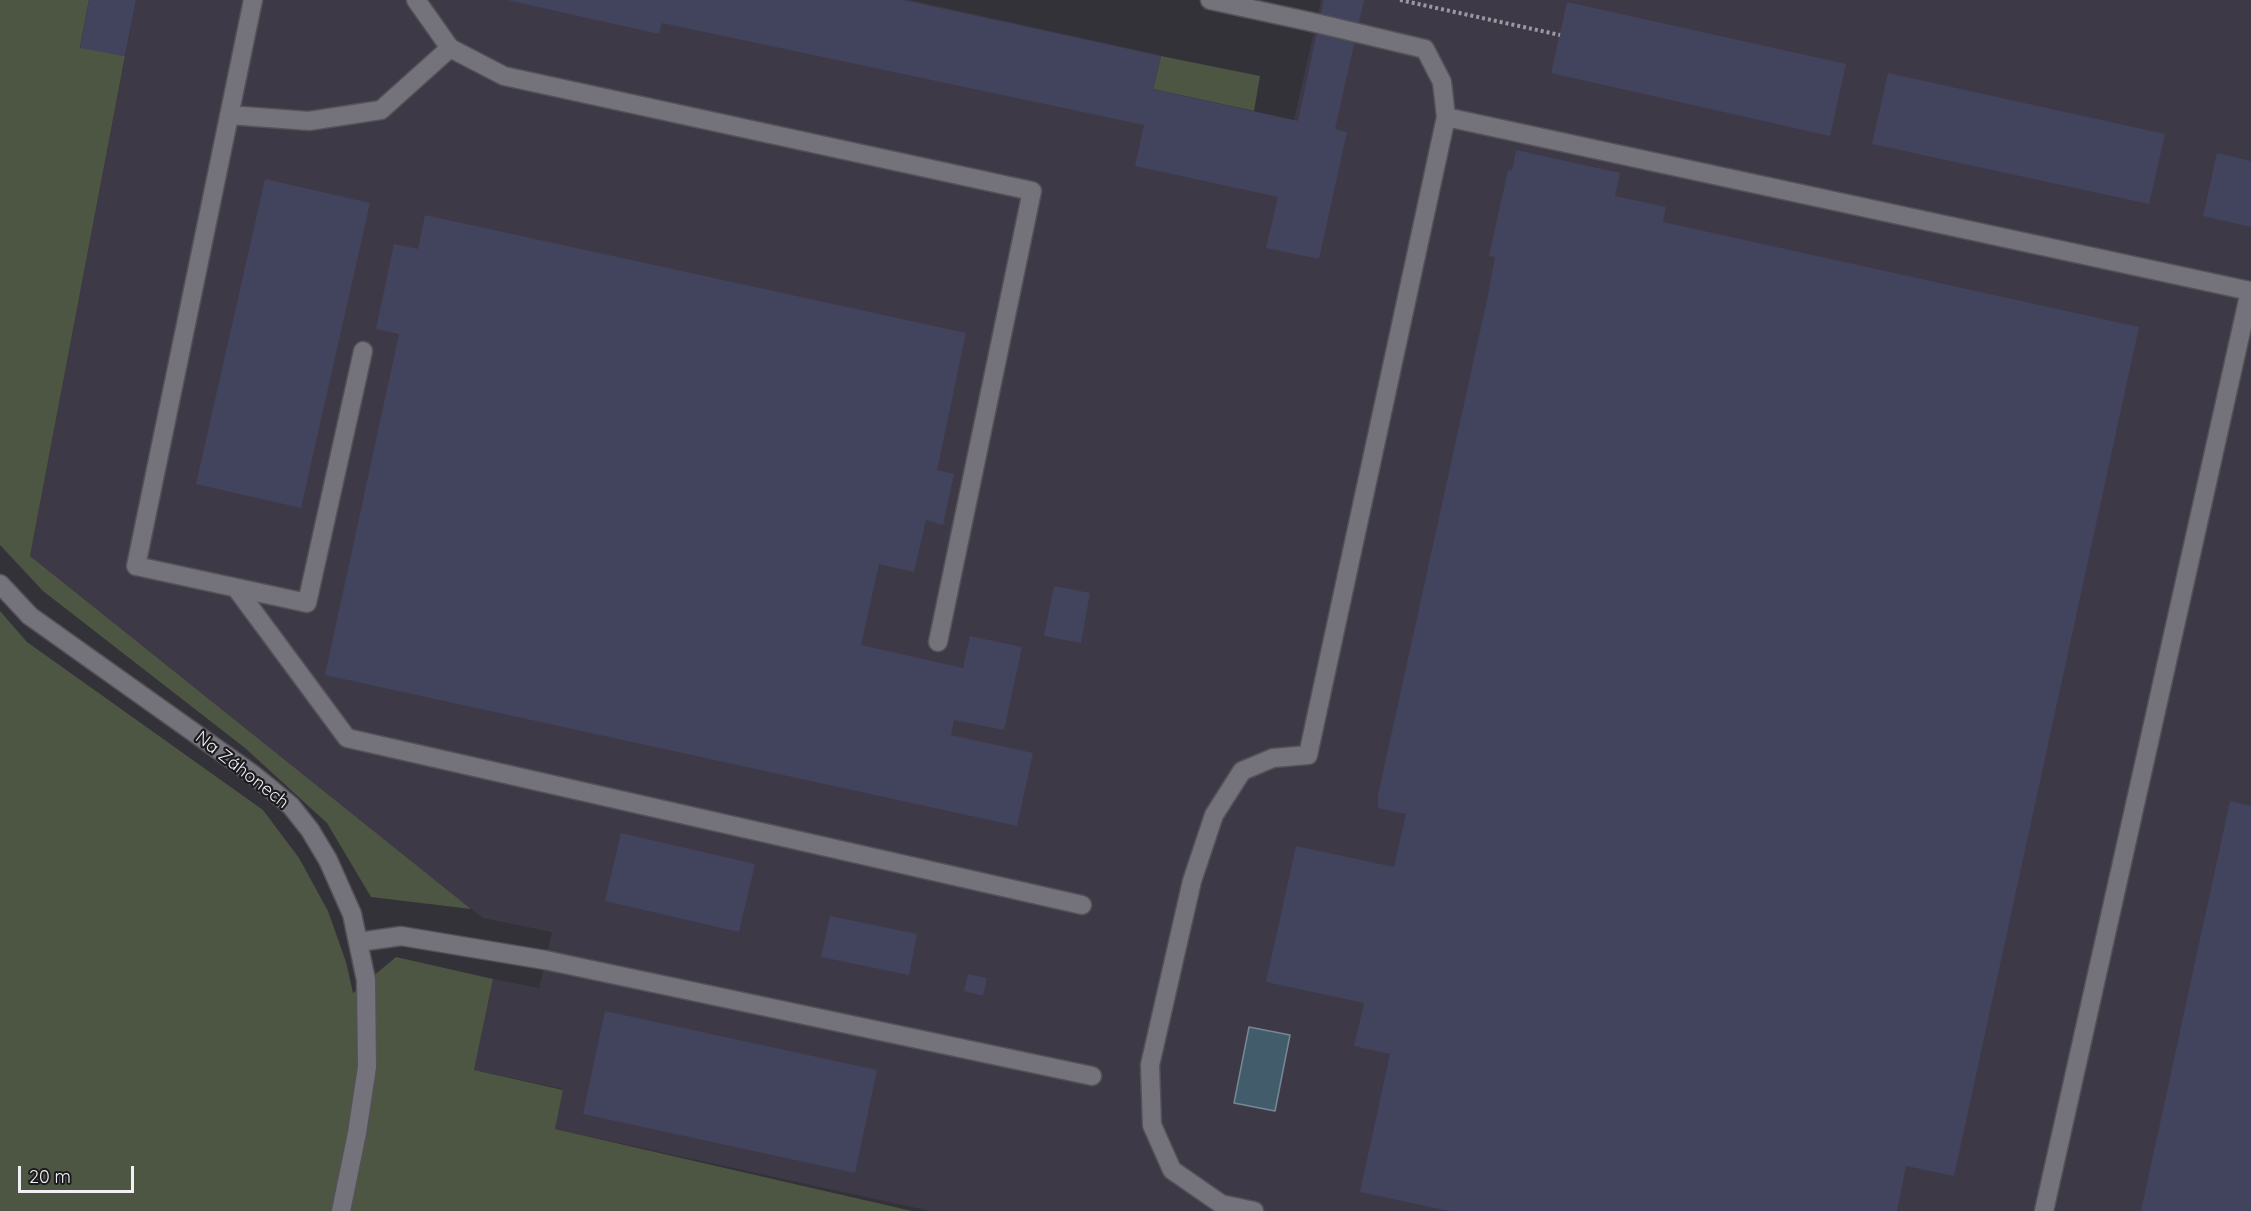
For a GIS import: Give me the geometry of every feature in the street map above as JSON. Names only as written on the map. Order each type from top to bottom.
[{"type":"street","points":[[253,0],[136,566],[307,603],[363,351]]},
{"type":"street","points":[[416,0],[450,48],[504,76],[1032,191],[938,642]]},
{"type":"street","points":[[1210,0],[1316,22],[1425,49],[1442,82],[1446,117],[1308,755],[1274,758],[1242,771],[1214,815],[1192,881],[1150,1065],[1152,1125],[1172,1170],[1221,1204],[1254,1211]]},
{"type":"street","points":[[229,115],[309,122],[381,110],[450,48]]},
{"type":"street","points":[[1446,117],[2250,291],[2044,1211]]},
{"type":"street","name":"Na Záhonech","points":[[0,584],[30,616],[251,773],[291,806],[310,830],[328,860],[352,914],[366,980],[367,1067],[357,1133],[340,1211]]},
{"type":"street","points":[[236,588],[347,738],[1082,905]]},
{"type":"street","points":[[359,942],[401,936],[545,960],[1092,1076]]},
{"type":"path","points":[[1401,0],[1560,36]]},
{"type":"shaded area","points":[[136,0],[910,0],[1159,55],[1152,93],[1294,120],[1321,0],[2251,0],[2251,1211],[930,1211],[555,1129],[563,1089],[474,1070],[493,979],[539,988],[552,932],[483,918],[330,800],[30,556]]},
{"type":"green space","points":[[0,0],[89,0],[80,47],[125,56],[30,556],[471,909],[371,897],[327,823],[245,748],[43,591],[0,545]]},
{"type":"green space","points":[[1161,56],[1260,76],[1254,111],[1153,89]]},
{"type":"green space","points":[[0,611],[27,642],[263,810],[299,858],[328,911],[346,962],[353,993],[396,957],[493,979],[474,1070],[563,1090],[555,1129],[912,1211],[0,1211]]},
{"type":"water","points":[[1249,1027],[1290,1035],[1275,1111],[1234,1103]]},
{"type":"building","points":[[89,0],[136,0],[125,56],[80,48]]},
{"type":"building","points":[[507,0],[903,0],[1161,56],[1153,89],[1298,121],[1324,0],[1364,0],[1335,129],[1347,132],[1319,259],[1266,248],[1278,197],[1135,166],[1144,125],[662,23],[659,34]]},
{"type":"building","points":[[1567,2],[1846,64],[1830,136],[1551,73]]},
{"type":"building","points":[[1888,73],[2165,134],[2149,204],[1872,144]]},
{"type":"building","points":[[1516,150],[1620,173],[1615,196],[1666,207],[1663,222],[2139,327],[1954,1176],[1906,1166],[1897,1211],[1449,1211],[1360,1192],[1390,1054],[1354,1046],[1364,1003],[1266,982],[1296,846],[1394,867],[1406,814],[1378,808],[1378,795],[1488,295],[1495,257],[1489,256],[1508,170],[1512,171]]},
{"type":"building","points":[[2217,153],[2251,161],[2251,227],[2203,216]]},
{"type":"building","points":[[265,179],[370,203],[301,508],[196,484]]},
{"type":"building","points":[[425,215],[966,333],[937,470],[954,474],[943,525],[926,520],[914,572],[879,564],[861,645],[963,668],[970,636],[1022,647],[1004,730],[954,720],[951,735],[1033,753],[1017,826],[325,675],[399,334],[376,329],[394,244],[418,249]]},
{"type":"building","points":[[1054,586],[1090,593],[1081,643],[1044,636]]},
{"type":"building","points":[[2230,801],[2251,806],[2251,1211],[2141,1211]]},
{"type":"building","points":[[621,833],[755,864],[739,932],[605,901]]},
{"type":"building","points":[[830,916],[917,934],[909,975],[821,957]]},
{"type":"building","points":[[968,974],[987,978],[983,996],[964,991]]},
{"type":"building","points":[[605,1011],[877,1070],[855,1173],[583,1114]]}]
